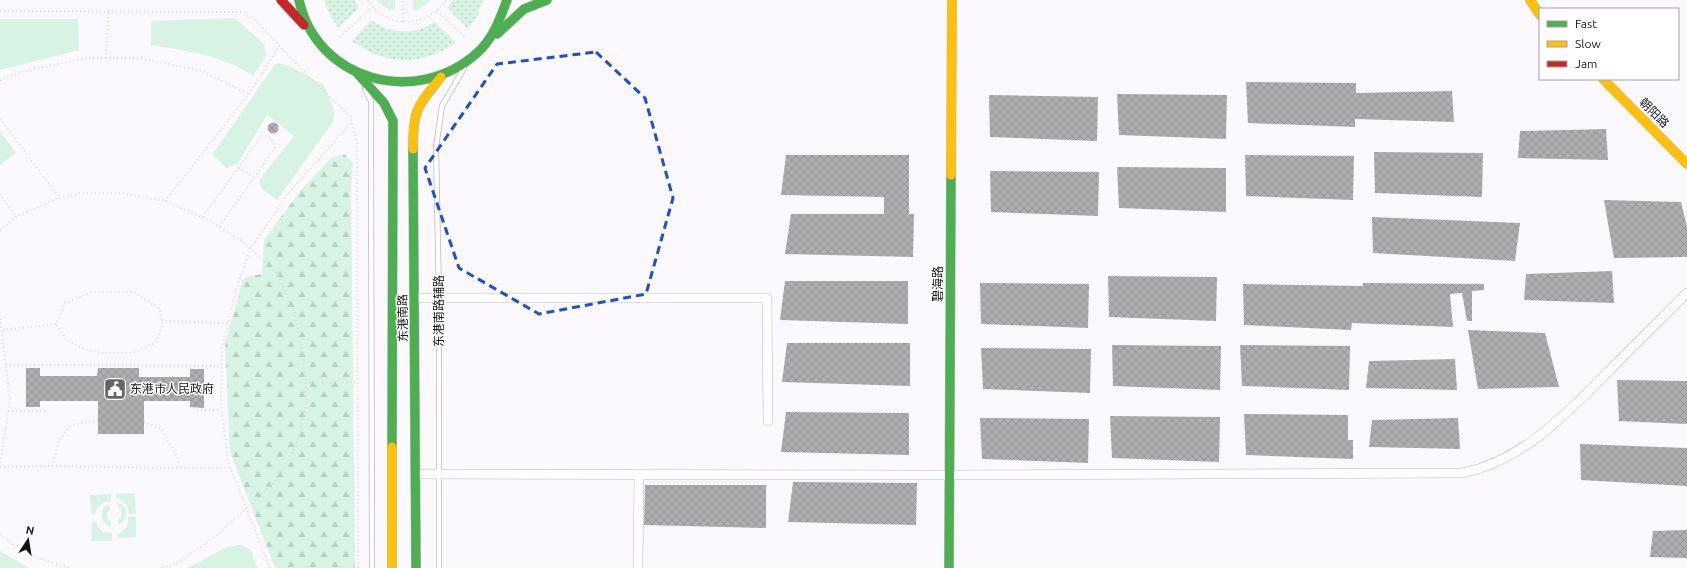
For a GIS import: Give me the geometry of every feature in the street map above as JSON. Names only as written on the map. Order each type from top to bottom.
[{"type":"main road","points":[[281,0],[334,58],[357,73],[386,82],[414,83],[441,77],[467,62],[524,9],[547,0]]},
{"type":"main road","points":[[299,0],[301,10],[314,36]]},
{"type":"main road","points":[[488,42],[503,15],[507,0]]},
{"type":"main road","name":"碧海路","points":[[949,568],[948,476],[952,0]]},
{"type":"main road","points":[[1530,0],[1539,14]]},
{"type":"main road","name":"东港南路","points":[[357,73],[384,103],[393,120],[392,568]]},
{"type":"main road","name":"东港南路","points":[[416,568],[413,121],[418,106],[441,77]]},
{"type":"main road","name":"朝阳路","points":[[1604,80],[1687,164]]},
{"type":"street","points":[[416,474],[948,476],[1439,475],[1477,470],[1506,458],[1523,448],[1551,426],[1687,293]]},
{"type":"street","points":[[414,298],[767,298],[768,421]]},
{"type":"street","points":[[638,475],[638,568]]},
{"type":"lane","name":"东港南路辅路","points":[[439,568],[439,298],[436,147],[442,106],[467,62]]},
{"type":"lane","points":[[357,73],[371,101],[372,568]]},
{"type":"path","points":[[368,0],[372,7],[385,17],[403,22],[415,22],[429,17],[437,11],[446,0]]},
{"type":"path","points":[[403,0],[403,22]]},
{"type":"path","points":[[340,38],[372,7]]},
{"type":"path","points":[[0,11],[240,12],[254,19],[279,46],[350,116],[357,144],[358,568]]},
{"type":"path","points":[[437,11],[466,38]]},
{"type":"path","points":[[106,58],[108,12]]},
{"type":"path","points":[[165,201],[249,94],[279,46]]},
{"type":"path","points":[[0,80],[21,72],[86,58],[139,58],[202,71],[249,94]]},
{"type":"path","points":[[0,119],[60,198]]},
{"type":"path","points":[[270,568],[230,468],[222,410],[222,348],[236,290],[250,248],[286,196],[352,122]]},
{"type":"path","points":[[203,218],[261,136],[268,136],[274,141],[275,148],[219,227]]},
{"type":"path","points":[[239,168],[253,177]]},
{"type":"path","points":[[0,230],[16,217],[60,198],[81,193],[120,193],[165,201],[203,218],[250,248],[278,276],[294,311],[306,383],[307,400],[296,446],[274,483],[214,538],[177,563],[160,568]]},
{"type":"path","points":[[0,194],[16,217]]},
{"type":"path","points":[[91,292],[133,292],[159,308],[163,325],[155,343],[132,353],[103,353],[81,348],[63,337],[56,324],[65,303],[91,292]]},
{"type":"path","points":[[0,319],[3,330],[10,401],[0,463]]},
{"type":"path","points":[[162,321],[228,323]]},
{"type":"path","points":[[3,330],[56,324]]},
{"type":"path","points":[[6,364],[221,366]]},
{"type":"path","points":[[306,383],[357,382]]},
{"type":"path","points":[[197,410],[222,410]]},
{"type":"path","points":[[8,411],[45,411]]},
{"type":"path","points":[[52,466],[59,440],[72,425],[98,420]]},
{"type":"path","points":[[144,422],[162,429],[178,459],[179,468]]},
{"type":"path","points":[[0,467],[52,466],[230,468]]},
{"type":"path","points":[[0,534],[9,542],[46,562],[71,568]]},
{"type":"highlighted area","points":[[596,52],[645,98],[673,198],[646,294],[539,314],[459,268],[425,168],[497,64]]},
{"type":"green space","points":[[324,0],[354,0],[359,8],[338,27],[330,16]]},
{"type":"green space","points":[[376,0],[395,0],[395,10],[389,10]]},
{"type":"green space","points":[[413,0],[431,0],[418,10],[413,10]]},
{"type":"green space","points":[[452,0],[483,0],[478,15],[468,29],[448,8]]},
{"type":"green space","points":[[235,18],[264,44],[266,56],[253,76],[229,63],[204,55],[151,45],[151,21]]},
{"type":"green space","points":[[0,19],[78,19],[79,50],[0,70]]},
{"type":"green space","points":[[371,20],[379,25],[395,31],[403,32],[419,29],[435,22],[456,42],[431,56],[417,59],[404,60],[377,55],[352,41]]},
{"type":"green space","points":[[276,63],[290,66],[324,85],[335,112],[333,122],[277,200],[263,190],[259,184],[260,179],[294,136],[267,115],[238,163],[227,168],[212,155]]},
{"type":"green space","points":[[0,131],[16,153],[0,165]]},
{"type":"green space","points":[[344,154],[353,163],[351,189],[355,568],[275,568],[230,452],[225,344],[243,279],[262,274],[264,240],[300,191],[331,158]]},
{"type":"green space","points":[[135,493],[136,513],[129,514],[127,506],[122,500],[116,498],[116,494]]},
{"type":"green space","points":[[111,494],[111,502],[104,502],[97,508],[95,514],[91,514],[90,495]]},
{"type":"green space","points":[[117,502],[123,505],[126,511],[125,519],[118,525],[118,520],[122,516]]},
{"type":"green space","points":[[110,504],[107,518],[111,522],[111,527],[102,519],[102,510]]},
{"type":"green space","points":[[128,517],[136,517],[136,537],[118,538],[117,534],[125,529],[128,523]]},
{"type":"green space","points":[[92,522],[96,522],[98,527],[104,532],[112,533],[112,541],[91,541]]},
{"type":"green space","points":[[241,545],[251,550],[257,568],[187,568],[227,547]]},
{"type":"green space","points":[[0,551],[29,568],[0,568]]},
{"type":"building","points":[[1246,82],[1356,83],[1356,93],[1452,91],[1454,122],[1355,119],[1355,127],[1248,123]]},
{"type":"building","points":[[1117,94],[1227,95],[1226,139],[1119,135]]},
{"type":"building","points":[[989,95],[1098,97],[1097,141],[990,137]]},
{"type":"building","points":[[273,122],[277,124],[279,128],[277,132],[273,134],[269,132],[267,128],[269,124]]},
{"type":"building","points":[[1606,129],[1608,160],[1518,158],[1520,131]]},
{"type":"building","points":[[1374,152],[1483,153],[1482,197],[1375,193]]},
{"type":"building","points":[[786,155],[909,155],[909,214],[914,214],[913,257],[785,254],[791,214],[884,214],[884,197],[781,195]]},
{"type":"building","points":[[1245,155],[1354,156],[1353,200],[1246,196]]},
{"type":"building","points":[[1117,167],[1226,168],[1226,212],[1119,208]]},
{"type":"building","points":[[990,171],[1099,172],[1098,216],[991,212]]},
{"type":"building","points":[[1604,200],[1681,202],[1687,227],[1687,257],[1614,258]]},
{"type":"building","points":[[1372,217],[1520,223],[1515,261],[1373,253]]},
{"type":"building","points":[[1612,271],[1614,303],[1524,300],[1526,274]]},
{"type":"building","points":[[1108,276],[1217,277],[1216,321],[1109,317]]},
{"type":"building","points":[[785,281],[908,281],[908,324],[780,320]]},
{"type":"building","points":[[980,283],[1089,284],[1088,328],[981,324]]},
{"type":"building","points":[[1363,283],[1484,284],[1484,290],[1472,291],[1472,321],[1467,321],[1462,293],[1450,294],[1453,327],[1352,323],[1351,330],[1244,325],[1243,284],[1363,286]]},
{"type":"building","points":[[1468,330],[1545,333],[1559,387],[1478,389]]},
{"type":"building","points":[[787,343],[910,343],[910,386],[782,382]]},
{"type":"building","points":[[1112,345],[1221,346],[1220,390],[1113,386]]},
{"type":"building","points":[[1240,345],[1350,346],[1349,390],[1242,386]]},
{"type":"building","points":[[981,348],[1091,349],[1090,393],[983,389]]},
{"type":"building","points":[[1455,359],[1457,390],[1366,388],[1369,361]]},
{"type":"building","name":"东港市人民政府","points":[[26,368],[40,368],[40,376],[97,376],[98,368],[139,368],[139,377],[190,377],[190,369],[204,369],[204,408],[190,407],[190,401],[144,401],[144,434],[98,434],[98,401],[40,401],[40,407],[26,407]]},
{"type":"building","points":[[1617,380],[1687,381],[1687,424],[1619,421]]},
{"type":"building","points":[[786,412],[909,413],[909,455],[781,452]]},
{"type":"building","points":[[1244,414],[1348,415],[1348,440],[1353,440],[1353,459],[1246,455]]},
{"type":"building","points":[[1110,416],[1220,417],[1219,462],[1112,458]]},
{"type":"building","points":[[980,418],[1089,419],[1088,463],[982,459]]},
{"type":"building","points":[[1458,418],[1460,449],[1369,447],[1372,420]]},
{"type":"building","points":[[1580,444],[1687,448],[1687,486],[1581,480]]},
{"type":"building","points":[[793,482],[917,483],[916,525],[788,522]]},
{"type":"building","points":[[645,485],[766,485],[766,528],[644,525]]},
{"type":"building","points":[[1687,530],[1687,558],[1650,557],[1653,531]]},
{"type":"traffic: fast","points":[[299,0],[309,28],[326,50],[347,67],[372,78],[399,82],[426,79],[453,70],[477,53],[492,35],[507,0]]},
{"type":"traffic: fast","points":[[497,34],[524,9],[547,0]]},
{"type":"traffic: fast","points":[[357,73],[384,103],[393,121],[392,447]]},
{"type":"traffic: fast","points":[[413,149],[416,568]]},
{"type":"traffic: fast","points":[[949,568],[951,175]]},
{"type":"traffic: slow","points":[[951,175],[952,0]]},
{"type":"traffic: slow","points":[[1530,0],[1539,14]]},
{"type":"traffic: slow","points":[[413,149],[414,125],[418,109],[426,95],[441,77]]},
{"type":"traffic: slow","points":[[1604,80],[1687,164]]},
{"type":"traffic: slow","points":[[392,447],[392,568]]},
{"type":"traffic: jam","points":[[281,0],[304,25]]},
{"type":"place","name":"东港市人民政府","points":[[115,389]]}]
